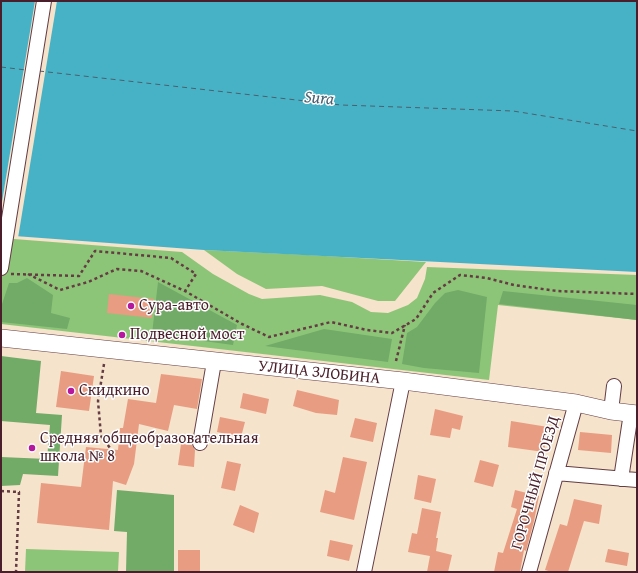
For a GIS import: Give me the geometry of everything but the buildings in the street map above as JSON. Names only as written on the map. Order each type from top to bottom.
[{"type":"main road","name":"УЛИЦА ЗЛОБИНА","points":[[1,338],[404,382],[576,403],[611,411],[634,413]]},
{"type":"street","points":[[4,269],[44,1]]},
{"type":"street","points":[[200,443],[214,362]]},
{"type":"street","points":[[364,572],[404,382]]},
{"type":"street","points":[[611,411],[614,386]]},
{"type":"street","name":"ГОРОЧНЫЙ ПРОЕЗД","points":[[529,572],[576,403]]},
{"type":"street","points":[[621,479],[634,413]]},
{"type":"street","points":[[556,473],[637,480]]},
{"type":"path","points":[[4,269],[28,274],[79,276],[95,251],[171,258],[196,274],[185,291]]},
{"type":"path","points":[[28,274],[60,290],[88,282],[117,269],[141,271],[185,291],[242,324],[269,337],[331,322],[392,333],[416,319],[433,293],[460,275],[487,278],[514,285],[557,290],[637,294]]},
{"type":"path","points":[[396,360],[405,325]]},
{"type":"path","points":[[104,364],[98,401],[101,436],[113,452]]},
{"type":"path","points":[[1,491],[19,492],[16,572]]},
{"type":"green space","points":[[1,238],[182,252],[213,274],[249,294],[262,299],[320,295],[352,302],[371,312],[388,313],[408,305],[417,298],[425,279],[427,267],[637,275],[637,320],[498,305],[489,380],[1,324]]},
{"type":"green space","points":[[204,250],[426,262],[395,301],[378,301],[322,286],[266,289],[237,274]]},
{"type":"green space","points":[[27,278],[53,295],[51,313],[70,318],[67,329],[1,322],[1,307],[9,283],[17,283]]},
{"type":"green space","points":[[158,282],[237,325],[233,345],[152,334]]},
{"type":"green space","points":[[458,290],[487,297],[479,373],[424,368],[402,364],[407,333],[417,327],[435,303],[445,293]]},
{"type":"green space","points":[[503,291],[637,305],[637,320],[499,304]]},
{"type":"green space","points":[[324,329],[392,339],[388,362],[265,346]]},
{"type":"green space","points":[[1,356],[41,361],[36,413],[62,415],[58,476],[23,474],[20,485],[1,486],[1,457],[47,459],[50,425],[1,421]]},
{"type":"green space","points":[[117,490],[174,495],[174,572],[126,572],[127,532],[114,531]]},
{"type":"green space","points":[[26,549],[119,552],[118,572],[25,572]]},
{"type":"water","name":"Sura","points":[[1,1],[637,1],[637,272],[204,250],[1,235]]},
{"type":"pier","points":[[35,1],[57,1],[18,238],[1,237],[1,208]]},
{"type":"ferry route","points":[[1,67],[26,70]]},
{"type":"ferry route","points":[[39,71],[341,105],[513,111],[637,131]]},
{"type":"place","name":"Сура-авто","points":[[131,306]]},
{"type":"place","name":"Подвесной мост","points":[[122,335]]},
{"type":"place","name":"Скидкино","points":[[71,391]]},
{"type":"place","name":"Средняя общеобразовательная школа № 8","points":[[32,448]]}]
